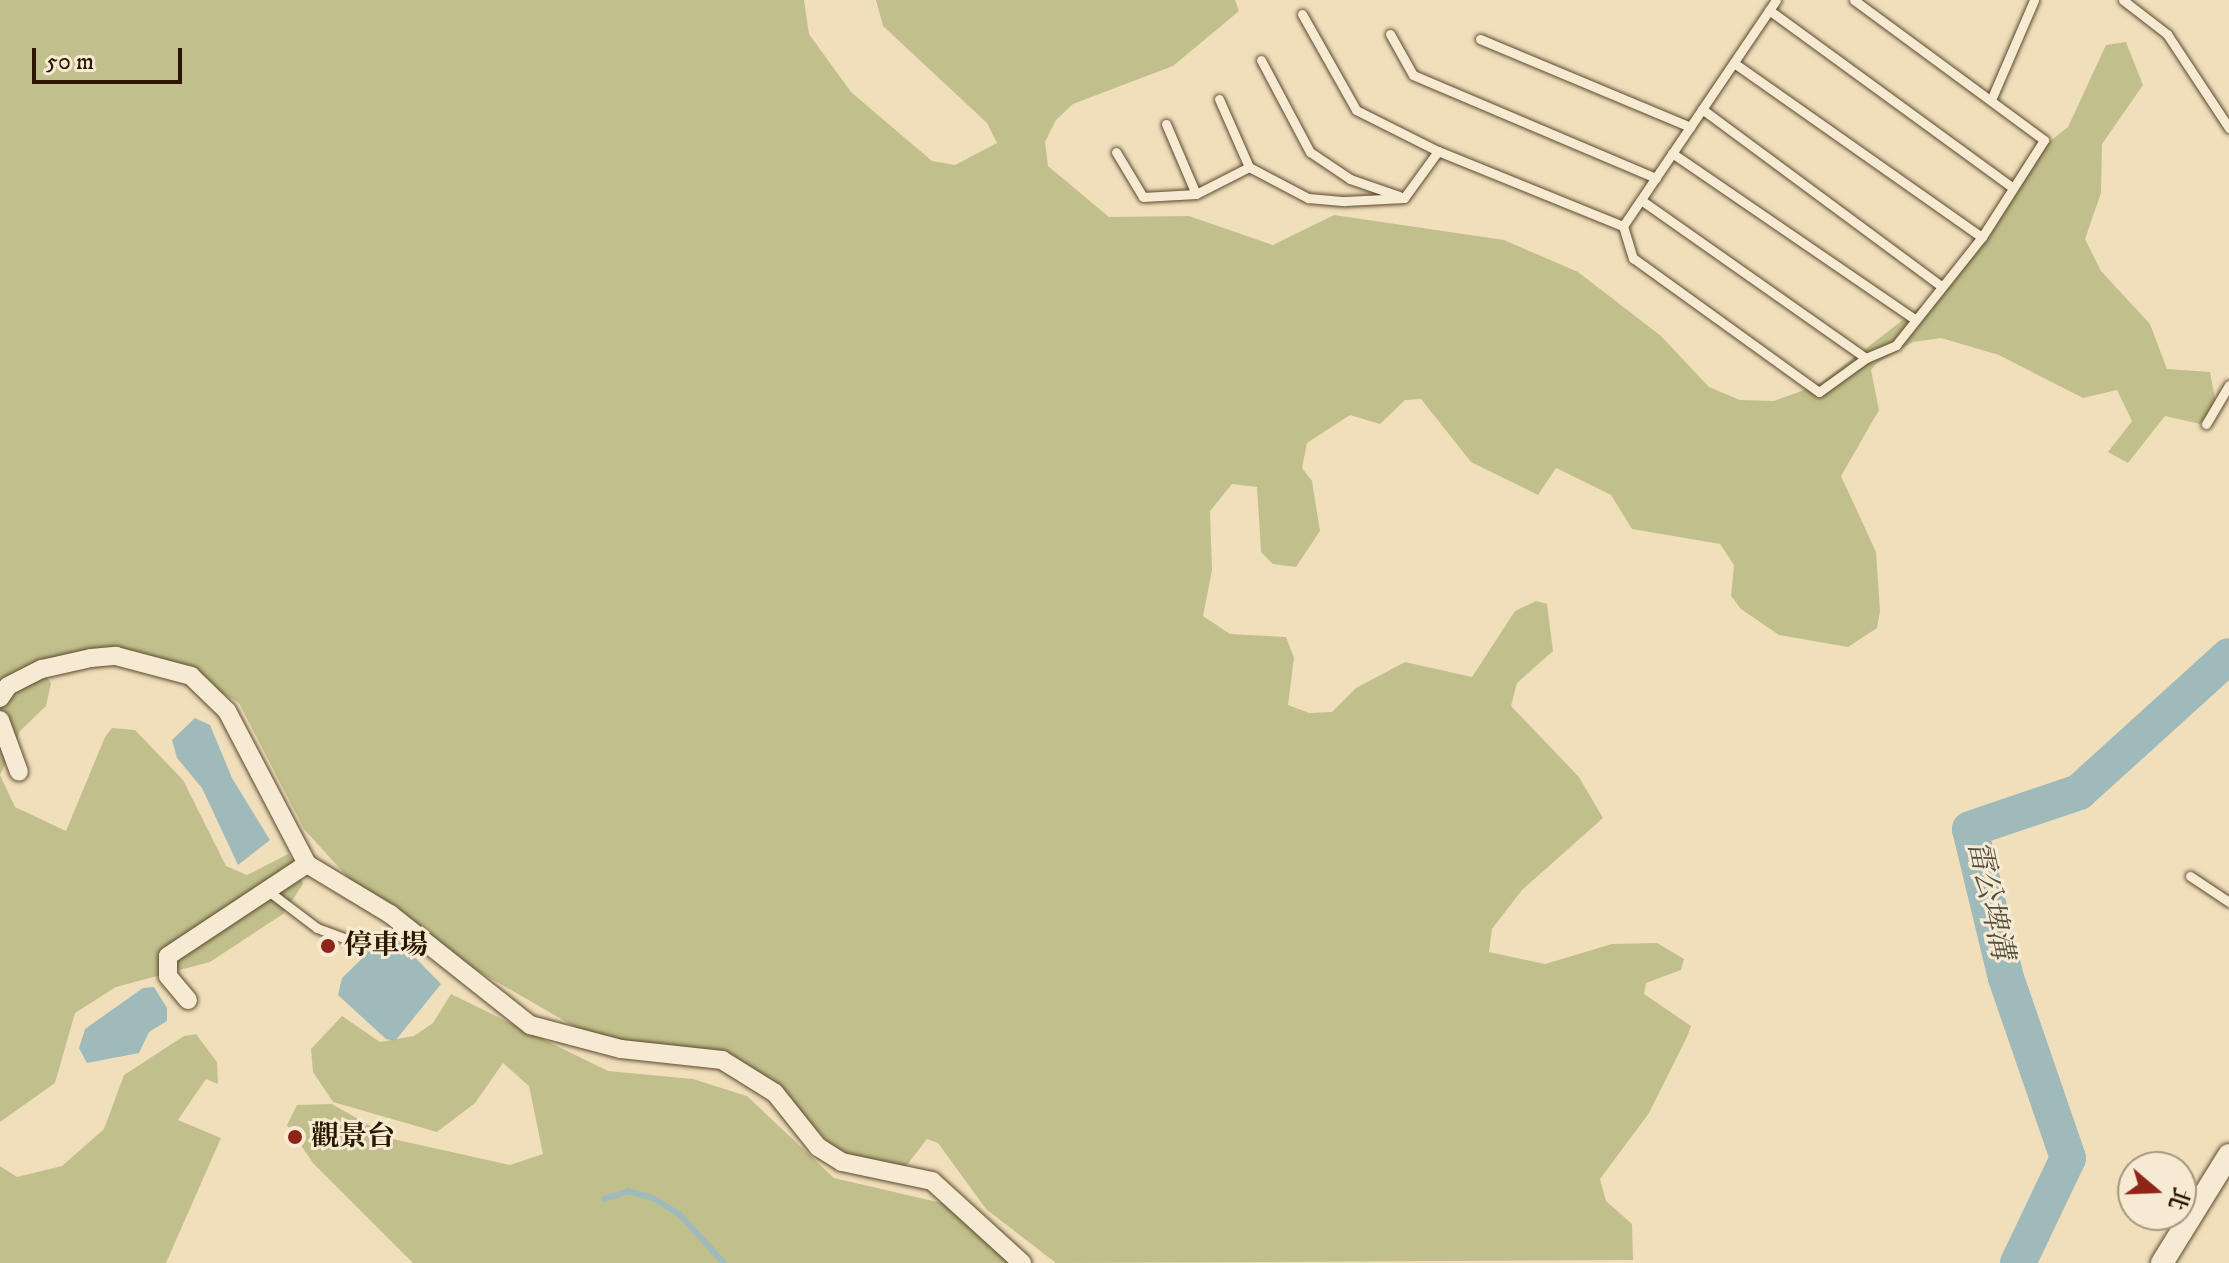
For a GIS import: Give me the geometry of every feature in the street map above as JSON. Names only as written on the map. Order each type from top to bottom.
[{"type":"street","points":[[0,698],[8,686],[42,669],[91,658],[116,656],[191,676],[227,711],[307,864],[390,914],[530,1025],[621,1049],[722,1060],[757,1077],[818,1147],[842,1162],[932,1181],[1022,1263]]},
{"type":"street","points":[[0,720],[19,772]]},
{"type":"street","points":[[188,1000],[168,976],[168,956],[264,888],[307,864]]},
{"type":"street","points":[[2162,1263],[2229,1155]]},
{"type":"lane","points":[[1623,226],[1776,0]]},
{"type":"lane","points":[[1623,226],[1633,258],[1819,392],[1866,358],[1896,345],[1982,237],[2044,140],[1854,0]]},
{"type":"lane","points":[[1991,100],[2034,0]]},
{"type":"lane","points":[[2123,0],[2167,34],[2229,128]]},
{"type":"lane","points":[[1769,10],[2013,188]]},
{"type":"lane","points":[[1302,14],[1356,110],[1438,151],[1623,226]]},
{"type":"lane","points":[[1390,34],[1413,75],[1656,178]]},
{"type":"lane","points":[[1480,39],[1690,127]]},
{"type":"lane","points":[[1261,60],[1310,152],[1350,179],[1404,198]]},
{"type":"lane","points":[[1734,63],[1982,237]]},
{"type":"lane","points":[[1219,99],[1249,167],[1308,198],[1404,198]]},
{"type":"lane","points":[[1702,109],[1941,286]]},
{"type":"lane","points":[[1166,124],[1196,194]]},
{"type":"lane","points":[[1404,198],[1438,151]]},
{"type":"lane","points":[[1116,152],[1143,197],[1196,194],[1249,167]]},
{"type":"lane","points":[[1672,153],[1914,319]]},
{"type":"lane","points":[[1641,200],[1866,358]]},
{"type":"lane","points":[[2206,424],[2229,385]]},
{"type":"lane","points":[[2190,876],[2229,902]]},
{"type":"lane","points":[[264,888],[317,928],[363,945]]},
{"type":"shaded area","points":[[0,0],[804,0],[809,34],[851,92],[932,161],[955,165],[997,143],[987,123],[883,26],[876,0],[1235,0],[1239,11],[1173,66],[1073,104],[1056,120],[1045,142],[1048,166],[1109,217],[1189,216],[1273,245],[1334,215],[1504,240],[1578,272],[1661,336],[1709,387],[1740,400],[1774,401],[1818,385],[1946,287],[2025,161],[2068,127],[2106,45],[2126,42],[2143,85],[2102,144],[2101,193],[2085,239],[2101,271],[2150,324],[2167,369],[2210,372],[2216,404],[2200,424],[2165,416],[2128,463],[2108,452],[2132,421],[2117,390],[2083,398],[1999,355],[1941,338],[1913,342],[1877,363],[1871,370],[1879,410],[1841,476],[1876,552],[1880,611],[1877,628],[1848,647],[1779,635],[1741,609],[1731,596],[1734,565],[1720,544],[1632,529],[1611,495],[1556,468],[1538,495],[1471,462],[1421,399],[1405,400],[1380,424],[1350,415],[1307,443],[1302,468],[1312,481],[1320,531],[1296,567],[1273,564],[1261,552],[1257,487],[1232,484],[1210,511],[1212,570],[1203,616],[1230,634],[1286,637],[1294,658],[1288,705],[1309,713],[1332,712],[1356,688],[1405,662],[1472,677],[1515,611],[1536,601],[1547,604],[1553,651],[1517,683],[1511,706],[1579,777],[1603,818],[1522,890],[1492,929],[1489,952],[1545,964],[1612,944],[1657,943],[1684,959],[1681,970],[1646,983],[1644,994],[1691,1026],[1649,1113],[1600,1179],[1606,1201],[1632,1224],[1633,1260],[1056,1263],[986,1209],[938,1143],[927,1139],[900,1174],[851,1166],[770,1081],[589,1035],[426,941],[352,882],[304,829],[239,703],[178,667],[133,656],[44,674],[51,683],[46,706],[20,731],[0,775]]},
{"type":"shaded area","points":[[112,728],[135,730],[183,780],[226,866],[247,875],[288,854],[303,884],[283,914],[210,962],[116,987],[75,1013],[55,1083],[0,1122],[0,775],[15,807],[66,831],[105,737]]},
{"type":"shaded area","points":[[451,994],[608,1071],[693,1079],[747,1096],[834,1178],[946,1204],[1012,1263],[413,1263],[313,1163],[287,1125],[297,1105],[332,1104],[393,1139],[510,1165],[543,1154],[529,1086],[503,1063],[475,1103],[437,1132],[333,1102],[313,1072],[311,1049],[342,1016],[380,1042],[414,1036],[433,1023]]},
{"type":"shaded area","points":[[196,1034],[217,1062],[218,1084],[206,1079],[178,1120],[221,1138],[166,1263],[0,1263],[0,1166],[17,1177],[62,1166],[104,1129],[124,1075],[184,1036]]},
{"type":"water","points":[[195,718],[210,725],[232,778],[270,840],[238,865],[202,788],[177,758],[172,740]]},
{"type":"water","points":[[397,939],[441,984],[395,1041],[386,1039],[338,995],[342,978],[376,945]]},
{"type":"water","points":[[154,987],[167,1008],[167,1021],[149,1032],[139,1053],[87,1063],[79,1048],[85,1029],[143,988]]},
{"type":"waterway","name":"雷公埤溝","points":[[2018,1263],[2068,1158],[2006,978],[1970,829],[2079,792],[2229,656]]},
{"type":"waterway","points":[[604,1199],[628,1191],[653,1198],[680,1215],[724,1263]]},
{"type":"place","name":"停車場","points":[[328,946]]},
{"type":"place","name":"觀景台","points":[[295,1137]]}]
